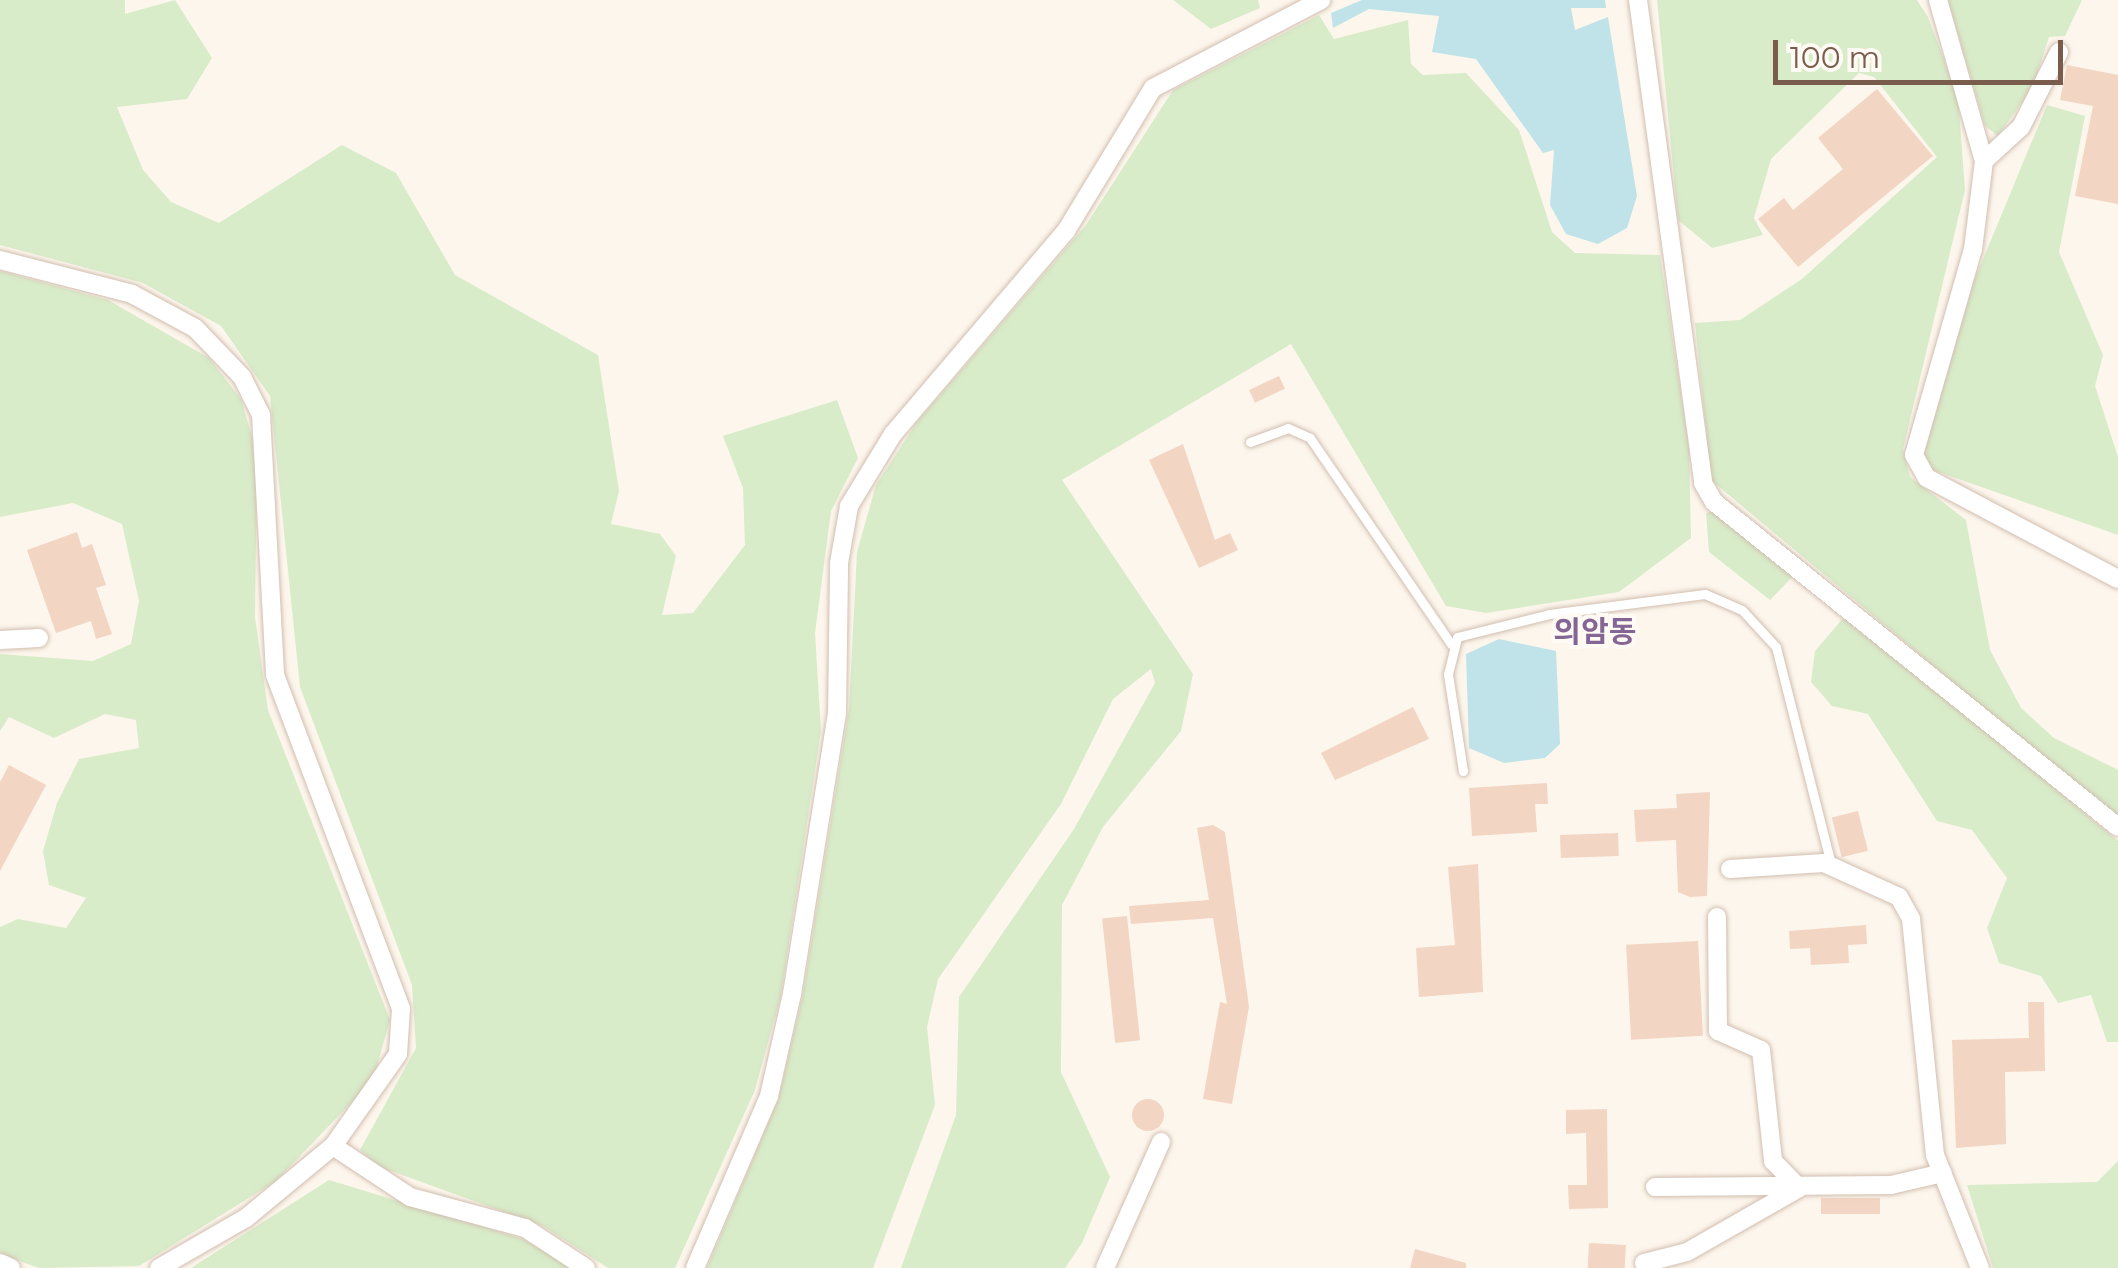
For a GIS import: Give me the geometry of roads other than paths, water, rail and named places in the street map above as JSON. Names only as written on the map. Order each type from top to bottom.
[{"type":"street","points":[[695,1268],[769,1096],[792,994],[837,714],[838,562],[850,506],[894,434],[1066,231],[1153,88],[1321,0]]},
{"type":"street","points":[[1638,0],[1703,483],[1714,502],[2118,826]]},
{"type":"street","points":[[1938,0],[1984,161],[1973,249],[1914,455],[1927,478],[2118,579]]},
{"type":"street","points":[[1984,161],[2021,126],[2059,52]]},
{"type":"street","points":[[0,260],[132,294],[196,328],[242,377],[261,415],[275,675],[401,1009],[398,1054],[333,1146],[246,1218],[159,1268]]},
{"type":"street","points":[[0,640],[40,638]]},
{"type":"street","points":[[1730,869],[1831,865],[1872,877],[1911,919],[1929,1126],[1980,1268]]},
{"type":"street","points":[[1717,917],[1718,1031],[1761,1050],[1773,1161],[1799,1188]]},
{"type":"street","points":[[1105,1268],[1160,1142]]},
{"type":"street","points":[[333,1146],[410,1197],[525,1228],[586,1268]]},
{"type":"street","points":[[1655,1187],[1799,1188],[1943,1173]]},
{"type":"street","points":[[1644,1263],[1687,1252],[1799,1188]]},
{"type":"street","points":[[0,1263],[11,1268]]},
{"type":"lane","points":[[1250,442],[1288,428],[1310,438],[1452,644],[1450,714],[1462,770]]},
{"type":"lane","points":[[1452,644],[1472,627],[1685,592],[1742,610],[1784,664],[1831,865]]},
{"type":"water","points":[[1362,0],[1605,0],[1606,8],[1571,8],[1575,30],[1608,17],[1637,196],[1627,228],[1598,244],[1566,234],[1550,205],[1554,150],[1543,153],[1476,59],[1432,52],[1439,16],[1369,9],[1333,28],[1331,13]]},
{"type":"water","points":[[1499,639],[1556,651],[1560,744],[1545,758],[1504,763],[1469,748],[1466,654]]},
{"type":"district","name":"의암동","points":[[1595,632]]}]
